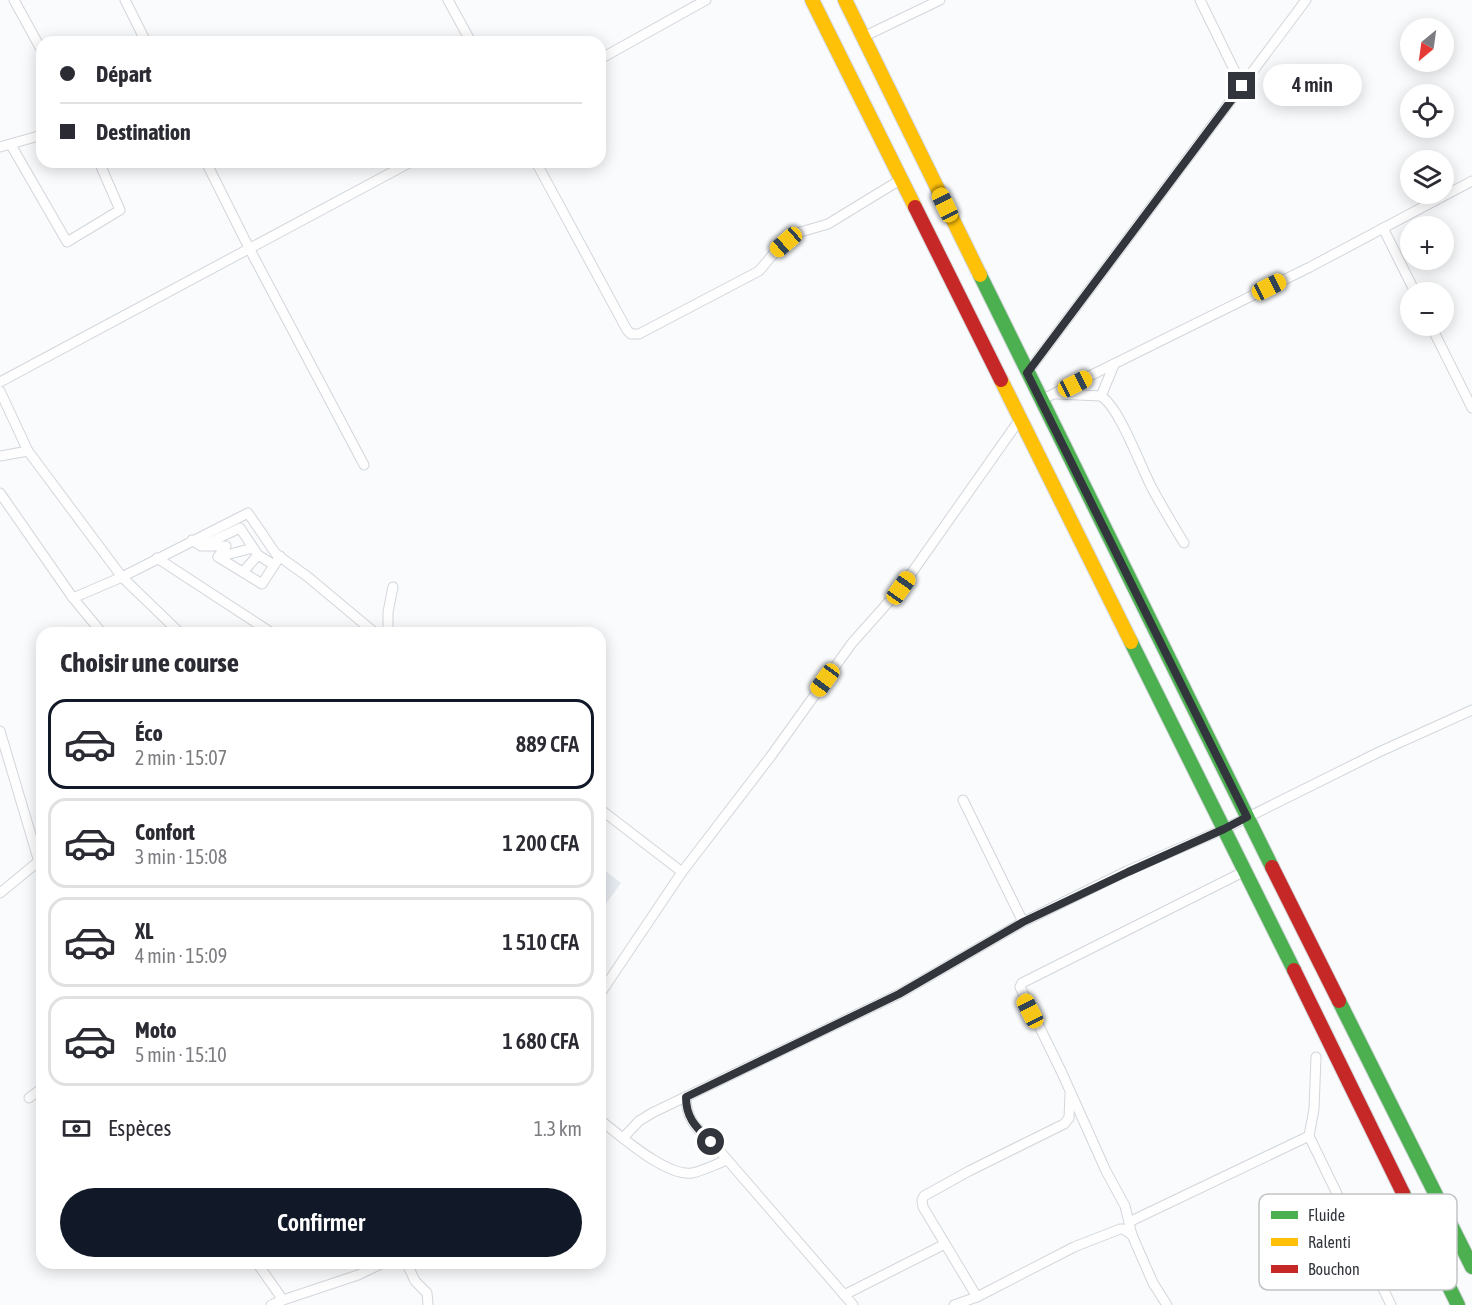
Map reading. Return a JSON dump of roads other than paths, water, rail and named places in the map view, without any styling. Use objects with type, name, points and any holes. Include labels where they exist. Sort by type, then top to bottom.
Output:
[{"type":"highway","points":[[812,0],[1404,1194]]},
{"type":"highway","points":[[845,0],[1027,373],[1436,1194]]},
{"type":"highway","points":[[1457,1237],[1472,1267]]},
{"type":"highway","points":[[1451,1290],[1458,1305]]},
{"type":"street","points":[[14,0],[36,40]]},
{"type":"street","points":[[125,0],[143,36]]},
{"type":"street","points":[[448,0],[468,36]]},
{"type":"street","points":[[606,56],[706,0]]},
{"type":"street","points":[[863,37],[940,0]]},
{"type":"street","points":[[1200,0],[1242,86]]},
{"type":"street","points":[[1027,373],[1306,0]]},
{"type":"street","points":[[0,147],[36,137]]},
{"type":"street","points":[[11,145],[68,242],[120,210],[102,168]]},
{"type":"street","points":[[209,168],[364,465]]},
{"type":"street","points":[[0,382],[400,168]]},
{"type":"street","points":[[539,168],[627,330],[639,334],[759,271],[796,233],[828,224],[900,180]]},
{"type":"street","points":[[1041,400],[1114,365],[1472,181]]},
{"type":"street","points":[[1383,228],[1410,282]]},
{"type":"street","points":[[1436,336],[1472,408]]},
{"type":"street","points":[[1101,396],[1114,365]]},
{"type":"street","points":[[0,391],[28,451],[122,577],[174,627]]},
{"type":"street","points":[[1056,394],[1101,396],[1115,412],[1152,489],[1184,543]]},
{"type":"street","points":[[606,985],[682,872],[771,756],[852,643],[901,588],[1020,419]]},
{"type":"street","points":[[0,456],[28,451]]},
{"type":"street","points":[[0,493],[73,598],[97,627]]},
{"type":"street","points":[[73,598],[122,577],[248,513],[280,556],[368,627]]},
{"type":"street","points":[[201,546],[240,528],[255,551],[274,566]]},
{"type":"street","points":[[192,540],[201,546],[226,546],[218,557]]},
{"type":"street","points":[[218,557],[255,551]]},
{"type":"street","points":[[243,572],[255,551]]},
{"type":"street","points":[[218,557],[262,584],[280,556]]},
{"type":"street","points":[[157,558],[263,627]]},
{"type":"street","points":[[388,627],[388,612],[393,587]]},
{"type":"street","points":[[623,1138],[639,1121],[899,994],[1023,922],[1472,710]]},
{"type":"street","points":[[0,731],[36,851]]},
{"type":"street","points":[[963,800],[1023,922]]},
{"type":"street","points":[[606,814],[682,872]]},
{"type":"street","points":[[0,893],[36,863]]},
{"type":"street","points":[[1167,1305],[1153,1283],[1132,1235],[1125,1206],[1020,990],[1022,983],[1245,871]]},
{"type":"street","points":[[1316,1057],[1314,1109],[1309,1136],[1337,1194]]},
{"type":"street","points":[[977,1297],[921,1204],[924,1196],[1064,1124],[1069,1118],[1070,1091]]},
{"type":"street","points":[[29,1098],[36,1093]]},
{"type":"street","points":[[686,1097],[688,1116],[694,1125],[718,1149],[853,1305]]},
{"type":"street","points":[[606,1125],[642,1153],[666,1167],[685,1173],[692,1173],[727,1160]]},
{"type":"street","points":[[1129,1222],[1309,1136]]},
{"type":"street","points":[[954,1305],[977,1297],[1074,1247],[1114,1231],[1123,1229],[1132,1235]]},
{"type":"street","points":[[844,1295],[945,1244]]},
{"type":"street","points":[[261,1269],[283,1300]]},
{"type":"street","points":[[271,1305],[370,1269]]},
{"type":"street","points":[[409,1269],[415,1281],[427,1293],[428,1305]]},
{"type":"street","points":[[1384,1290],[1391,1305]]}]
